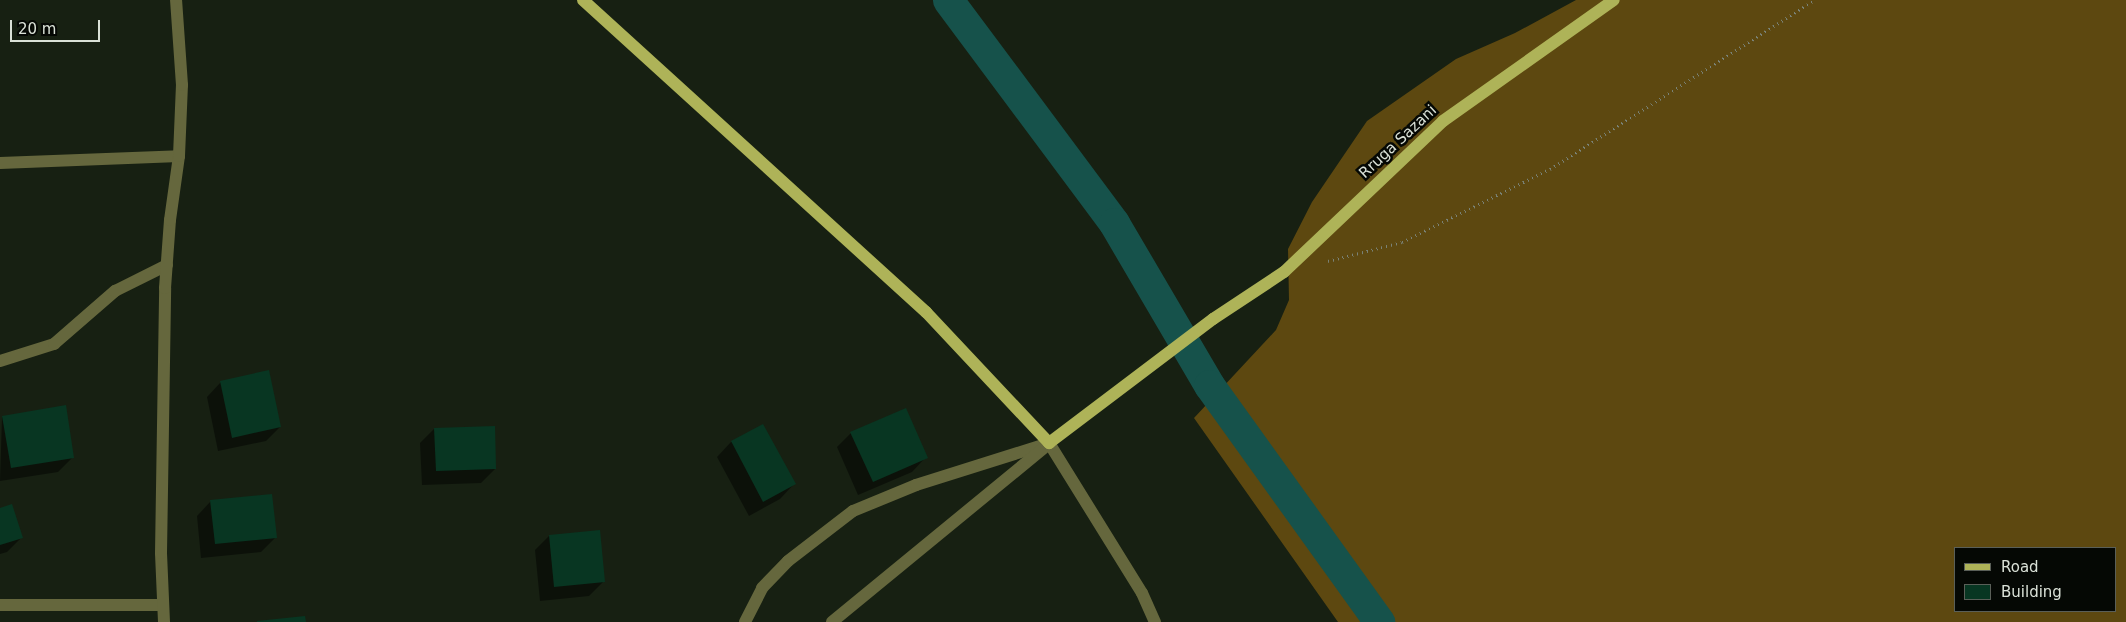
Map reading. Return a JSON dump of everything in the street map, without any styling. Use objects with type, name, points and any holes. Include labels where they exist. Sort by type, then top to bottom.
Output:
[{"type":"main road","points":[[583,0],[926,312],[1049,443]]},
{"type":"main road","name":"Rruga Sazani","points":[[1049,443],[1213,319],[1284,272],[1443,121],[1614,0]]},
{"type":"street","points":[[164,622],[161,605],[167,265],[179,156],[182,85],[176,0]]},
{"type":"street","points":[[0,163],[179,156]]},
{"type":"street","points":[[0,361],[54,344],[115,291],[167,265]]},
{"type":"street","points":[[745,622],[762,588],[788,560],[853,511],[916,485],[1049,443]]},
{"type":"street","points":[[832,622],[1049,443]]},
{"type":"street","points":[[1049,443],[1142,593],[1155,622]]},
{"type":"street","points":[[0,605],[161,605]]},
{"type":"path","points":[[1320,263],[1402,242],[1550,169],[1814,0]]},
{"type":"shaded area","points":[[1576,0],[2126,0],[2126,622],[1338,622],[1194,418],[1276,330],[1289,300],[1288,249],[1312,202],[1367,121],[1456,59],[1515,33]]},
{"type":"building","points":[[269,370],[281,427],[232,438],[220,381]]},
{"type":"building","points":[[66,405],[74,458],[11,468],[2,416]]},
{"type":"building","points":[[906,408],[928,458],[873,482],[850,432]]},
{"type":"building","points":[[763,424],[796,484],[763,502],[731,441]]},
{"type":"building","points":[[495,426],[496,469],[436,471],[434,428]]},
{"type":"building","points":[[272,494],[277,538],[215,544],[210,500]]},
{"type":"building","points":[[12,504],[23,538],[0,545],[0,508]]},
{"type":"building","points":[[600,530],[605,582],[554,587],[549,535]]},
{"type":"building","points":[[305,616],[306,622],[257,622],[257,621]]},
{"type":"waterway","points":[[948,0],[1114,223],[1209,385],[1379,622]]}]
